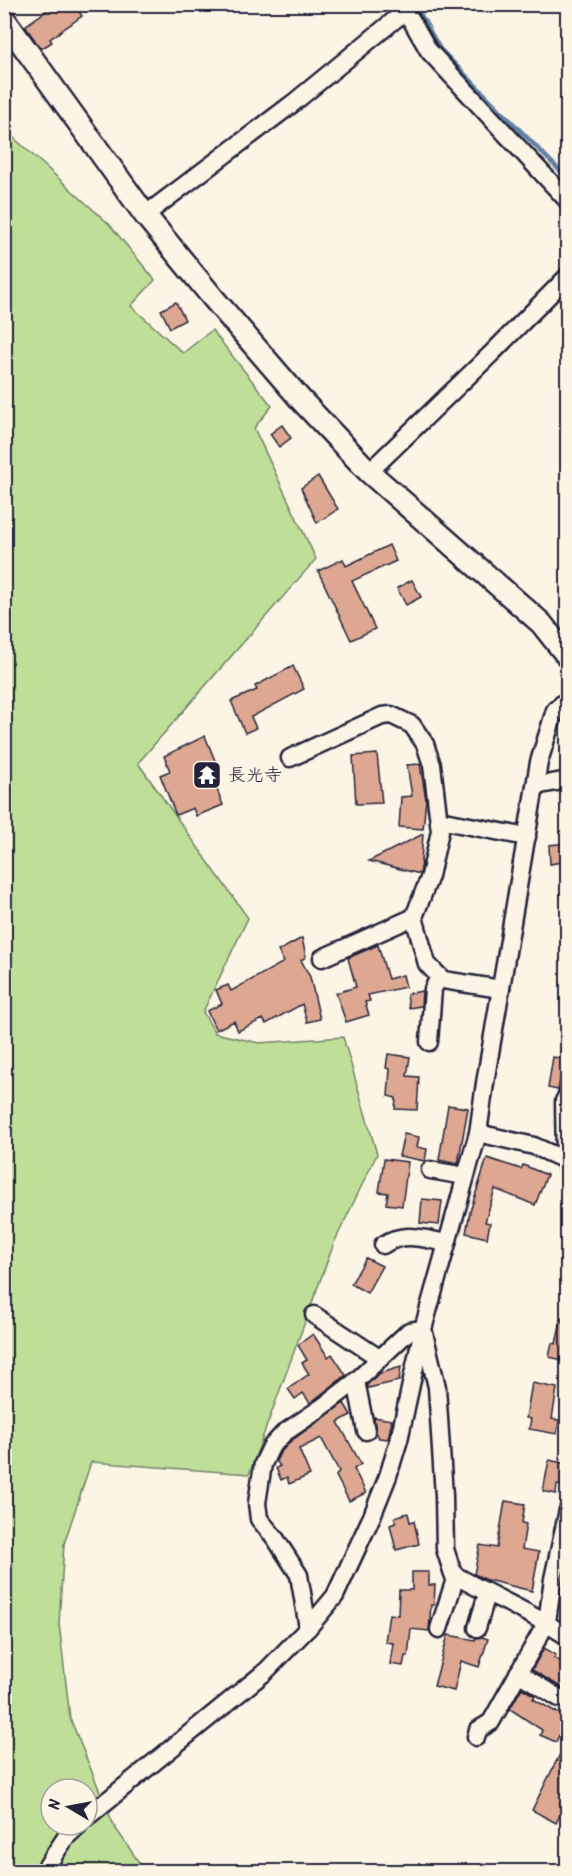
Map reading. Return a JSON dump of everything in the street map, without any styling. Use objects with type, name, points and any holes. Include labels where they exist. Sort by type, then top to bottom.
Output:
[{"type":"street","points":[[145,215],[292,104],[408,7],[429,51],[567,201]]},
{"type":"street","points":[[4,19],[145,215],[291,388],[369,472],[541,623],[567,657]]},
{"type":"street","points":[[369,472],[493,352],[567,276]]},
{"type":"street","points":[[99,1807],[264,1672],[308,1628],[335,1596],[388,1476],[399,1440],[423,1329],[478,1133],[539,762],[555,710],[567,699]]},
{"type":"street","points":[[290,758],[382,716],[391,715],[412,725],[425,744],[432,765],[440,831],[430,876],[414,917],[428,964],[442,980],[501,989]]},
{"type":"street","points":[[535,786],[567,780]]},
{"type":"street","points":[[439,820],[527,837]]},
{"type":"street","points":[[322,958],[414,917]]},
{"type":"street","points":[[429,1042],[434,989],[439,977]]},
{"type":"street","points":[[566,1166],[564,1101],[567,1094]]},
{"type":"street","points":[[478,1133],[534,1146],[566,1166]]},
{"type":"street","points":[[430,1170],[465,1176]]},
{"type":"street","points":[[383,1245],[395,1237],[408,1236],[447,1243]]},
{"type":"street","points":[[314,1315],[379,1358]]},
{"type":"street","points":[[308,1628],[299,1575],[275,1538],[259,1520],[257,1503],[260,1475],[271,1447],[284,1433],[356,1381],[409,1331],[423,1329]]},
{"type":"street","points":[[423,1329],[436,1387],[444,1496],[445,1549],[453,1574],[487,1594],[547,1622],[567,1637]]},
{"type":"street","points":[[356,1381],[366,1431]]},
{"type":"street","points":[[476,1737],[478,1730],[491,1722],[547,1622],[567,1510]]},
{"type":"street","points":[[439,1629],[456,1576]]},
{"type":"street","points":[[477,1628],[487,1594]]},
{"type":"street","points":[[518,1673],[559,1698]]},
{"type":"street","points":[[43,1872],[66,1837]]},
{"type":"green space","points":[[4,129],[109,224],[155,280],[131,306],[183,353],[212,330],[272,406],[254,428],[316,559],[138,763],[248,918],[203,1012],[215,1033],[259,1043],[343,1037],[377,1154],[334,1243],[249,1474],[91,1462],[64,1544],[59,1623],[70,1718],[94,1777],[39,1777],[39,1837],[99,1837],[99,1789],[114,1826],[145,1871],[5,1871]]},
{"type":"building","points":[[56,4],[74,4],[82,16],[50,39],[52,42],[41,49],[25,26]]},
{"type":"building","points":[[176,302],[185,320],[170,328],[161,310]]},
{"type":"building","points":[[282,425],[291,438],[279,447],[270,434]]},
{"type":"building","points":[[318,476],[338,509],[317,523],[301,488]]},
{"type":"building","points":[[389,545],[396,561],[352,581],[375,629],[351,640],[318,571],[343,559],[346,566]]},
{"type":"building","points":[[412,580],[421,597],[406,605],[397,588]]},
{"type":"building","points":[[293,666],[304,689],[251,717],[256,728],[245,733],[231,701],[257,690],[255,686]]},
{"type":"building","name":"長光寺","points":[[205,736],[216,763],[213,765],[216,772],[211,774],[223,805],[196,816],[193,808],[176,815],[160,775],[170,771],[164,756]]},
{"type":"building","points":[[377,754],[382,803],[356,804],[353,756]]},
{"type":"building","points":[[420,764],[426,800],[423,829],[399,827],[401,797],[412,796],[407,765]]},
{"type":"building","points":[[423,834],[420,874],[369,861]]},
{"type":"building","points":[[567,843],[567,861],[550,864],[549,845]]},
{"type":"building","points":[[302,938],[306,957],[301,960],[310,977],[320,1019],[307,1022],[302,1004],[266,1024],[263,1019],[238,1031],[234,1021],[216,1030],[207,1011],[222,1004],[216,990],[228,985],[231,991],[284,962],[278,951]]},
{"type":"building","points":[[378,945],[388,979],[403,975],[406,987],[368,995],[370,1001],[365,1002],[369,1015],[346,1022],[336,993],[356,987],[348,958]]},
{"type":"building","points":[[422,991],[421,1006],[409,1008],[407,994]]},
{"type":"building","points":[[388,1054],[410,1057],[407,1076],[419,1077],[417,1110],[395,1109],[396,1098],[388,1096],[390,1069],[386,1068]]},
{"type":"building","points":[[553,1057],[564,1059],[558,1090],[548,1088]]},
{"type":"building","points":[[448,1105],[468,1108],[458,1164],[439,1160]]},
{"type":"building","points":[[404,1134],[419,1137],[417,1147],[427,1149],[425,1161],[399,1156]]},
{"type":"building","points":[[487,1158],[521,1169],[523,1165],[547,1175],[535,1205],[495,1189],[485,1222],[490,1223],[487,1238],[466,1233],[470,1212]]},
{"type":"building","points":[[384,1159],[408,1162],[402,1206],[386,1204],[388,1193],[379,1192]]},
{"type":"building","points":[[422,1199],[442,1201],[439,1225],[420,1223]]},
{"type":"building","points":[[366,1258],[382,1266],[367,1293],[351,1284]]},
{"type":"building","points":[[562,1317],[567,1318],[567,1361],[549,1357],[552,1343],[556,1344]]},
{"type":"building","points":[[313,1334],[328,1357],[332,1354],[346,1375],[310,1403],[303,1393],[295,1399],[288,1389],[309,1374],[302,1363],[307,1360],[298,1345]]},
{"type":"building","points":[[401,1367],[399,1381],[368,1388],[367,1385],[378,1374]]},
{"type":"building","points":[[532,1383],[557,1388],[552,1419],[559,1420],[557,1434],[529,1429],[531,1419],[526,1418]]},
{"type":"building","points":[[344,1403],[351,1415],[338,1422],[361,1464],[354,1469],[366,1493],[349,1501],[336,1476],[339,1471],[321,1438],[299,1449],[310,1475],[289,1484],[287,1477],[281,1480],[276,1468],[280,1466],[276,1461],[280,1453],[291,1441]]},
{"type":"building","points":[[374,1417],[392,1420],[388,1439],[379,1438]]},
{"type":"building","points":[[549,1460],[567,1464],[563,1486],[557,1485],[556,1494],[543,1491]]},
{"type":"building","points":[[505,1501],[525,1504],[522,1523],[526,1524],[522,1549],[539,1552],[532,1591],[487,1580],[474,1574],[480,1545],[497,1548]]},
{"type":"building","points":[[408,1513],[410,1522],[414,1521],[419,1544],[396,1550],[390,1525],[396,1523],[395,1517]]},
{"type":"building","points":[[412,1572],[429,1572],[429,1585],[435,1585],[429,1631],[411,1629],[408,1656],[405,1656],[403,1666],[390,1664],[393,1643],[385,1642],[389,1614],[398,1615],[399,1590],[412,1590]]},
{"type":"building","points":[[448,1635],[475,1640],[482,1637],[488,1639],[479,1667],[461,1661],[454,1691],[434,1686]]},
{"type":"building","points":[[544,1648],[556,1655],[554,1658],[567,1665],[567,1683],[564,1689],[532,1670]]},
{"type":"building","points":[[522,1688],[535,1696],[533,1699],[567,1718],[556,1742],[540,1735],[542,1730],[510,1709]]},
{"type":"building","points":[[567,1740],[567,1789],[560,1804],[564,1807],[556,1823],[532,1810]]},
{"type":"waterway","points":[[421,15],[440,49],[568,179]]},
{"type":"place","name":"長光寺","points":[[207,775]]}]
